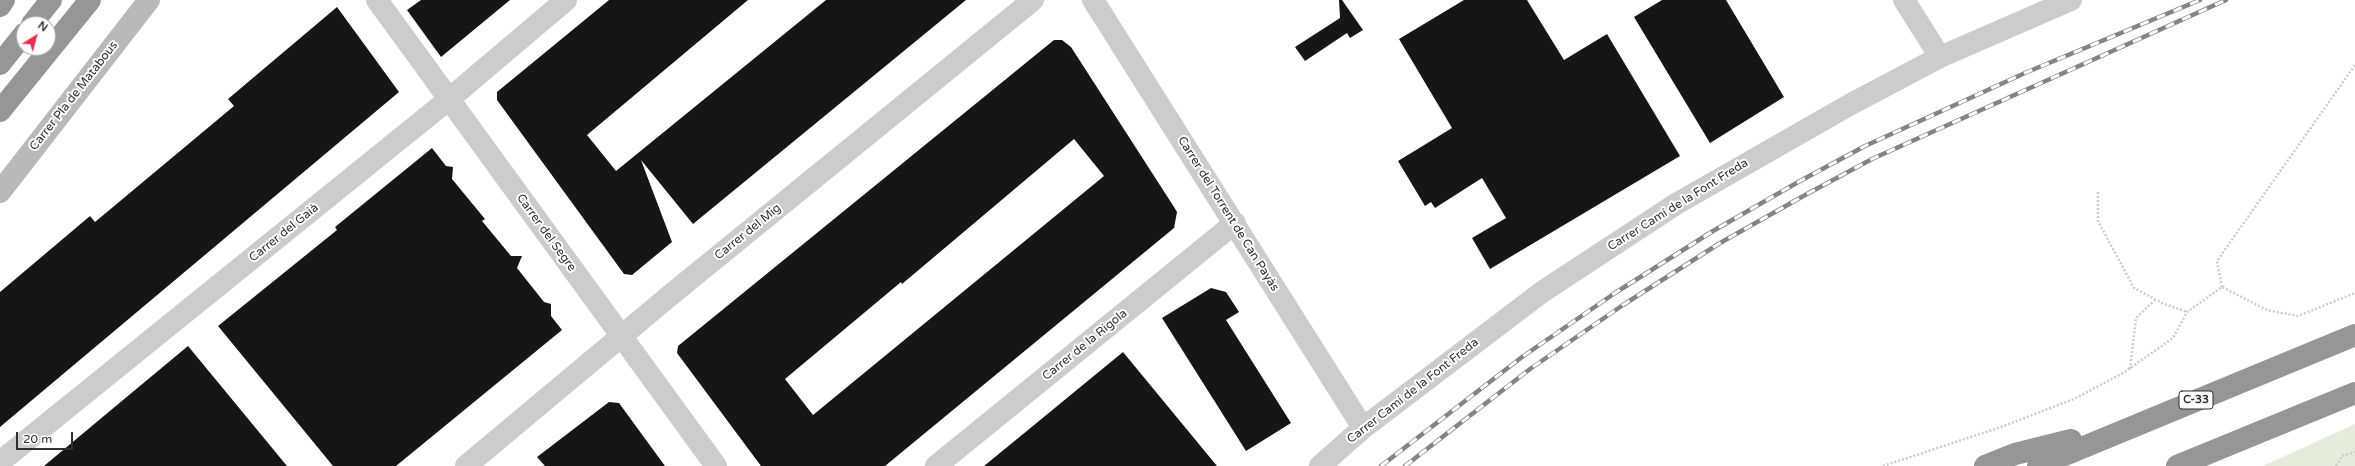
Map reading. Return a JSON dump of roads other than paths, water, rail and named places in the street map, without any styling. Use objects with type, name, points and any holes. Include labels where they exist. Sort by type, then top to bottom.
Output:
[{"type":"highway","points":[[0,6],[4,0]]},
{"type":"highway","points":[[38,16],[51,0]]},
{"type":"highway","points":[[0,111],[84,8],[96,0]]},
{"type":"highway","points":[[0,64],[16,44]]},
{"type":"highway","name":"C-33","points":[[2038,466],[2355,335]]},
{"type":"highway","points":[[2177,466],[2355,393]]},
{"type":"highway","points":[[1985,466],[2015,454],[2142,422]]},
{"type":"main road","name":"Carrer Pla de Matabous","points":[[0,192],[149,0]]},
{"type":"street","name":"Carrer del Segre","points":[[377,0],[448,100],[716,466]]},
{"type":"street","name":"Carrer del Gaià","points":[[0,462],[448,100],[566,0]]},
{"type":"street","name":"Carrer del Mig","points":[[466,466],[673,293],[1033,0]]},
{"type":"street","name":"Carrer del Torrent de Can Payàs","points":[[1093,0],[1363,428]]},
{"type":"street","points":[[1904,0],[1940,57]]},
{"type":"street","name":"Carrer Camí de la Font Freda","points":[[1320,466],[1363,428],[1542,292],[1676,204],[1757,156],[1940,57],[2072,0]]},
{"type":"street","name":"Carrer de la Rigola","points":[[936,466],[1235,223]]},
{"type":"railway","points":[[1381,466],[1522,357],[1615,293],[1713,231],[1800,181],[1865,146],[2025,73],[2200,0]]},
{"type":"railway","points":[[1405,466],[1530,369],[1623,305],[1720,243],[1872,159],[2226,0]]}]
